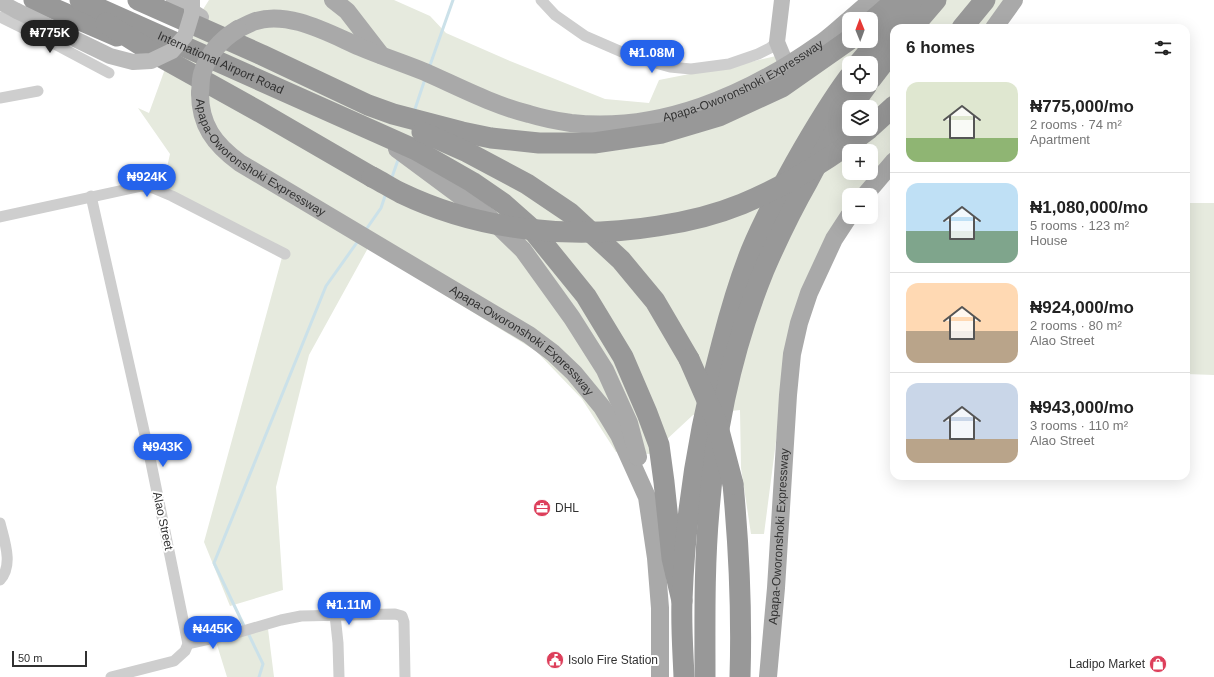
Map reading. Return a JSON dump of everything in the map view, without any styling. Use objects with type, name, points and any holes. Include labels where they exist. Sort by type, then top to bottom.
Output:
[{"type":"highway","points":[[68,0],[152,52],[401,193],[429,205],[458,214],[528,230],[569,233],[606,232],[674,224],[708,216],[741,205],[778,188],[813,169],[860,136]]},
{"type":"highway","name":"International Airport Road","points":[[80,0],[362,125],[387,126]]},
{"type":"highway","name":"International Airport Road","points":[[138,0],[262,55],[368,105],[387,126]]},
{"type":"highway","points":[[878,16],[896,0]]},
{"type":"highway","points":[[892,24],[912,0]]},
{"type":"highway","points":[[915,24],[936,0]]},
{"type":"highway","points":[[965,24],[985,0]]},
{"type":"highway","points":[[25,6],[152,52]]},
{"type":"highway","points":[[865,56],[890,26]]},
{"type":"highway","points":[[419,141],[491,138],[539,142],[594,143],[662,133],[719,116],[782,87],[842,45]]},
{"type":"highway","points":[[878,70],[890,54]]},
{"type":"highway","points":[[684,677],[682,601],[692,482],[698,442],[730,311],[751,252],[771,206],[816,126],[842,85]]},
{"type":"highway","points":[[878,121],[890,110]]},
{"type":"highway","points":[[706,677],[705,594],[707,530],[713,473],[726,396],[744,328],[764,270],[797,201],[842,122]]},
{"type":"highway","points":[[387,126],[419,141],[467,152],[527,184],[570,213],[621,260],[655,301],[689,359],[717,423],[733,484],[737,524],[741,637],[740,677]]},
{"type":"highway","points":[[419,141],[472,182],[504,204],[530,227],[586,296],[623,357],[647,413],[658,445],[664,482],[672,558],[682,601]]},
{"type":"main road","name":"International Airport Road","points":[[174,0],[262,55]]},
{"type":"main road","points":[[0,2],[25,6],[110,56],[133,62],[151,61],[172,51],[185,36],[192,13],[192,0]]},
{"type":"main road","points":[[333,0],[347,10],[381,56]]},
{"type":"main road","points":[[782,0],[777,42],[787,66]]},
{"type":"main road","name":"Apapa-Oworonshoki Expressway","points":[[859,12],[872,0]]},
{"type":"main road","points":[[997,24],[1014,0]]},
{"type":"main road","name":"Apapa-Oworonshoki Expressway","points":[[660,677],[660,608],[656,558],[647,497],[619,435],[602,407],[574,373],[553,353],[529,335],[502,317],[227,154],[217,143],[203,119],[200,106],[202,72],[212,52],[224,38],[238,29],[254,21],[273,19],[291,20],[310,25],[487,100],[528,114],[571,123],[618,124],[661,118],[701,107],[743,89],[787,66],[820,44],[842,26]]},
{"type":"main road","points":[[387,126],[419,141],[490,218],[523,250],[572,318],[605,370],[630,423],[647,497]]},
{"type":"main road","points":[[871,188],[890,166]]},
{"type":"main road","name":"Apapa-Oworonshoki Expressway","points":[[768,677],[776,588],[792,354],[799,323],[809,293],[834,239],[844,224]]},
{"type":"street","points":[[542,0],[555,15],[585,36],[631,56],[670,67],[691,69],[729,64],[758,54],[770,48],[777,42]]},
{"type":"street","points":[[0,17],[109,73]]},
{"type":"street","points":[[0,98],[38,91]]},
{"type":"street","points":[[0,217],[131,187],[142,186],[153,188],[172,196],[285,254]]},
{"type":"street","name":"Alao Street","points":[[91,196],[149,453],[188,644]]},
{"type":"street","points":[[0,523],[7,560],[6,570],[0,580]]},
{"type":"street","points":[[111,677],[174,661],[185,651],[188,644],[233,634],[281,620],[301,616],[395,614],[402,616],[404,622],[405,677]]},
{"type":"street","points":[[335,615],[339,677]]},
{"type":"shaded area","points":[[209,0],[394,0],[430,16],[446,33],[510,61],[605,99],[649,103],[659,80],[750,62],[842,41],[842,48],[878,48],[878,36],[890,27],[890,158],[878,175],[878,144],[842,144],[842,180],[874,180],[868,188],[842,188],[842,224],[845,224],[789,341],[764,534],[751,534],[741,468],[740,410],[693,415],[651,454],[616,452],[582,399],[536,351],[368,248],[309,355],[276,487],[283,590],[230,606],[204,542],[284,250],[162,189],[170,154],[138,108],[149,113],[165,69]]},
{"type":"shaded area","points":[[927,0],[1015,0],[994,24],[894,24]]},
{"type":"shaded area","points":[[1190,203],[1214,203],[1214,375],[1190,374]]},
{"type":"shaded area","points":[[232,628],[243,634],[268,629],[274,677],[227,677],[213,632]]},
{"type":"waterway","points":[[429,68],[453,0]]},
{"type":"waterway","points":[[414,112],[425,79]]},
{"type":"waterway","points":[[391,180],[399,157]]},
{"type":"waterway","points":[[365,231],[381,208],[386,193]]},
{"type":"waterway","points":[[245,628],[214,563],[326,286],[358,241]]},
{"type":"waterway","points":[[248,633],[263,664],[259,677]]},
{"type":"place","name":"DHL","points":[[542,508]]},
{"type":"place","name":"Isolo Fire Station","points":[[555,660]]},
{"type":"place","name":"Ladipo Market","points":[[1158,664]]}]
